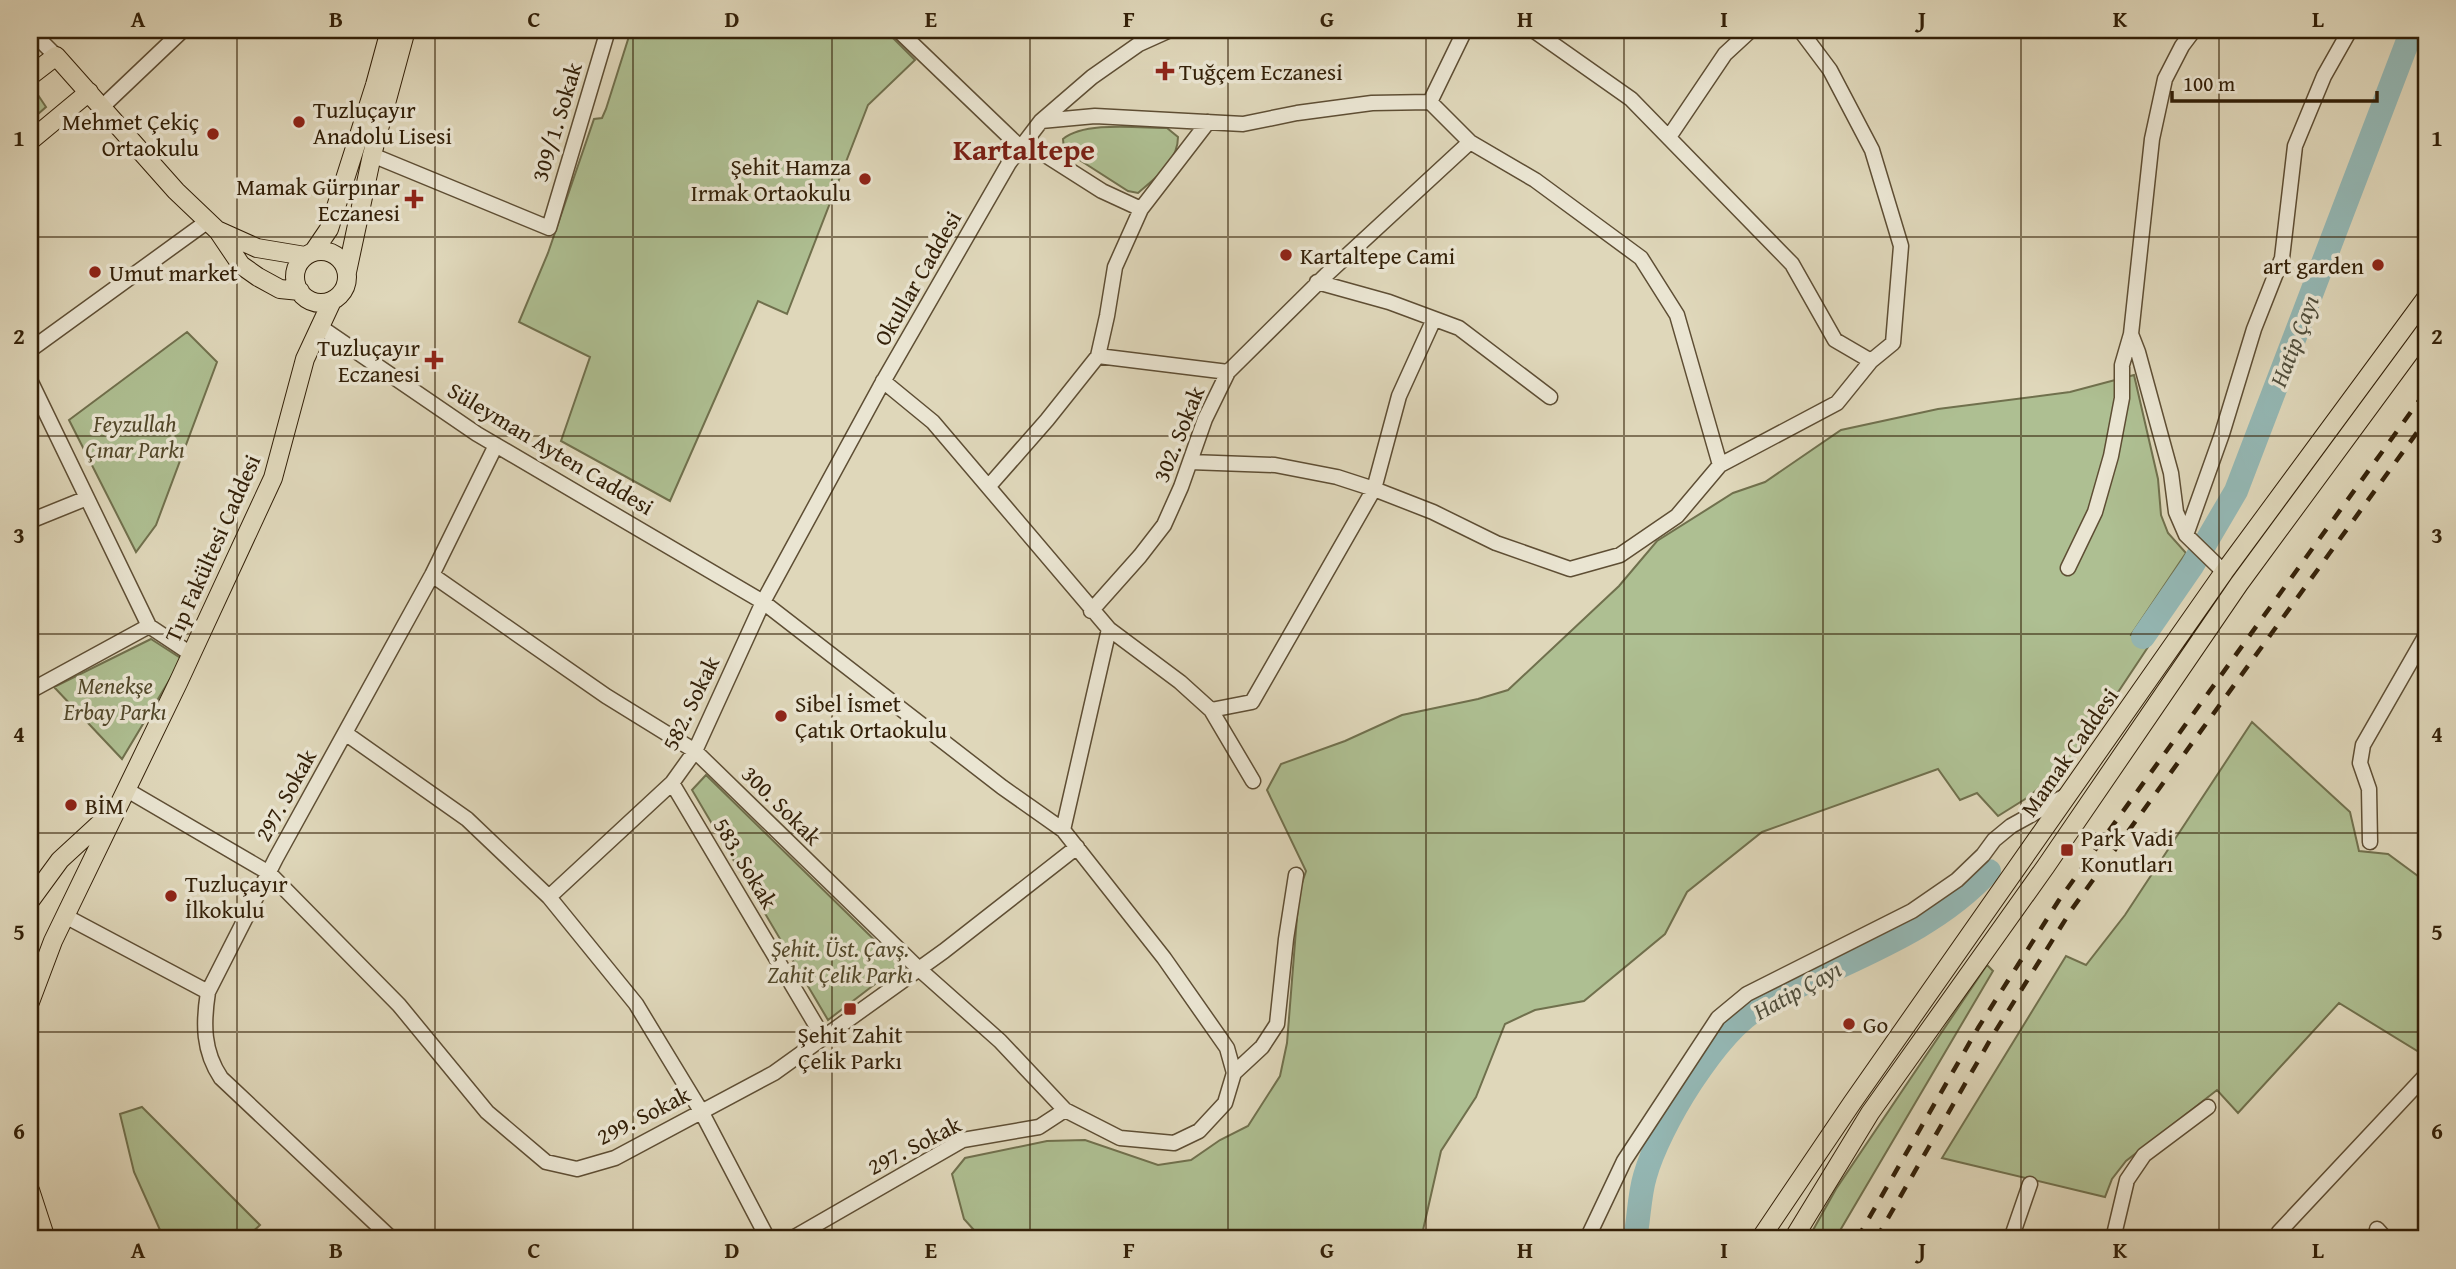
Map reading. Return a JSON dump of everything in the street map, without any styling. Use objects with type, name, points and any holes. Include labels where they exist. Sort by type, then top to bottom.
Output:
[{"type":"main road","points":[[390,30],[329,229],[296,271],[296,284],[300,291],[314,301],[331,301],[342,292],[347,279],[372,155],[406,30]]},
{"type":"main road","points":[[30,76],[56,56],[176,191],[213,226],[241,265],[280,289],[300,291]]},
{"type":"main road","points":[[30,141],[89,92]]},
{"type":"main road","points":[[213,226],[257,248],[310,253],[324,250],[337,255],[347,272]]},
{"type":"main road","name":"Mamak Caddesi","points":[[1759,1239],[2224,572],[2426,298]]},
{"type":"main road","name":"Tıp Fakültesi Caddesi","points":[[117,807],[273,478],[305,359],[331,301]]},
{"type":"main road","name":"Mamak Caddesi","points":[[1793,1239],[1870,1113],[2046,866],[2239,584],[2426,330]]},
{"type":"main road","points":[[30,901],[60,860],[117,807]]},
{"type":"main road","points":[[30,1002],[37,963],[65,916],[117,807]]},
{"type":"main road","points":[[30,1191],[46,1239]]},
{"type":"street","points":[[30,30],[56,56]]},
{"type":"street","points":[[102,107],[183,30]]},
{"type":"street","name":"309/1. Sokak","points":[[372,155],[549,228],[608,30]]},
{"type":"street","points":[[898,30],[1023,145],[1102,191],[1141,209]]},
{"type":"street","name":"Okullar Caddesi","points":[[763,602],[883,381],[1009,163],[1041,121],[1092,77],[1139,44],[1170,30]]},
{"type":"street","points":[[1430,102],[1465,30]]},
{"type":"street","points":[[1533,30],[1631,99],[1792,264],[1836,341],[1871,361]]},
{"type":"street","points":[[1669,137],[1725,54],[1751,30]]},
{"type":"street","points":[[1190,462],[1275,465],[1337,477],[1433,512],[1496,543],[1570,569],[1620,555],[1677,516],[1720,465],[1836,403],[1871,361],[1893,343],[1901,246],[1872,150],[1830,70],[1800,30]]},
{"type":"street","points":[[2068,568],[2095,512],[2122,398],[2122,365],[2131,334],[2152,139],[2165,79],[2182,46],[2194,30]]},
{"type":"street","points":[[2190,539],[2254,329],[2282,258],[2295,146],[2324,76],[2350,30]]},
{"type":"street","points":[[1041,121],[1095,116],[1243,124],[1297,113],[1372,103],[1430,102],[1471,142],[1535,180],[1641,258],[1677,315],[1720,465]]},
{"type":"street","points":[[989,486],[1098,356],[1115,267],[1141,209],[1208,122]]},
{"type":"street","name":"302. Sokak","points":[[1091,611],[1140,556],[1164,524],[1205,419],[1228,372],[1317,282],[1471,142]]},
{"type":"street","points":[[30,350],[213,226]]},
{"type":"street","points":[[1317,282],[1389,302],[1459,328],[1550,397]]},
{"type":"street","points":[[1211,710],[1252,702],[1374,489],[1399,396],[1434,319]]},
{"type":"street","name":"Süleyman Ayten Caddesi","points":[[319,326],[496,445],[763,602],[1002,787],[1063,830],[1164,958],[1227,1048],[1234,1073]]},
{"type":"street","points":[[2131,334],[2171,472],[2176,512],[2190,539],[2224,572]]},
{"type":"street","points":[[1098,356],[1228,372]]},
{"type":"street","points":[[30,380],[149,626],[191,654]]},
{"type":"street","points":[[883,381],[933,422],[1091,611],[1109,629],[1180,682],[1211,710],[1253,782]]},
{"type":"street","name":"297. Sokak","points":[[393,1239],[221,1078],[206,1045],[204,1023],[208,992],[432,575],[496,445]]},
{"type":"street","points":[[30,521],[87,499]]},
{"type":"street","name":"300. Sokak","points":[[432,575],[606,696],[695,751],[919,969],[1000,1041],[1065,1110],[1120,1138],[1174,1143],[1199,1131],[1225,1103],[1234,1073]]},
{"type":"street","name":"582. Sokak","points":[[549,897],[672,783],[695,751],[763,602]]},
{"type":"street","points":[[30,691],[149,626]]},
{"type":"street","points":[[1063,830],[1109,629]]},
{"type":"street","points":[[2370,842],[2369,789],[2360,763],[2363,745],[2426,635]]},
{"type":"street","points":[[345,733],[467,819],[549,897],[636,1004],[701,1111],[768,1239]]},
{"type":"street","name":"583. Sokak","points":[[672,783],[823,1037]]},
{"type":"street","name":"299. Sokak","points":[[127,790],[270,873],[400,1005],[486,1112],[546,1162],[577,1169],[615,1158],[774,1073],[919,969],[1077,847]]},
{"type":"street","points":[[1587,1239],[1624,1161],[1717,1018],[1747,994],[1912,911],[1957,880],[1983,855],[1994,840],[2011,826],[2070,793]]},
{"type":"street","points":[[1234,1073],[1262,1047],[1277,1024],[1296,875]]},
{"type":"street","points":[[65,916],[208,992]]},
{"type":"street","points":[[2277,1239],[2279,1232],[2426,1075]]},
{"type":"street","points":[[2113,1239],[2127,1180],[2144,1155],[2208,1107]]},
{"type":"street","name":"297. Sokak","points":[[791,1239],[963,1140],[1039,1128],[1065,1110]]},
{"type":"street","points":[[2011,1239],[2030,1184]]},
{"type":"green space","points":[[631,30],[885,30],[915,60],[868,105],[787,314],[758,301],[670,501],[561,441],[590,357],[519,322],[548,253],[594,119],[602,118],[606,109]]},
{"type":"green space","points":[[38,95],[46,107],[30,121],[30,101]]},
{"type":"green space","points":[[1113,127],[1167,128],[1178,137],[1174,154],[1164,169],[1138,193],[1128,191],[1064,150],[1063,139],[1085,130]]},
{"type":"green space","name":"Feyzullah Çınar Parkı","points":[[187,332],[217,362],[156,525],[136,552],[69,420]]},
{"type":"green space","points":[[2134,375],[2158,479],[2161,515],[2168,533],[2186,553],[2131,635],[2148,647],[2077,754],[2030,796],[1998,816],[1977,793],[1960,800],[1938,769],[1762,832],[1687,892],[1665,934],[1584,1001],[1535,1010],[1505,1024],[1476,1097],[1441,1151],[1421,1239],[982,1239],[964,1219],[952,1174],[965,1158],[1047,1141],[1085,1140],[1158,1165],[1191,1160],[1220,1140],[1248,1126],[1280,1076],[1287,1043],[1299,892],[1306,871],[1267,790],[1281,764],[1345,741],[1402,715],[1508,690],[1619,586],[1657,541],[1733,493],[1765,482],[1841,430],[1938,409],[2070,392]]},
{"type":"green space","name":"Menekşe Erbay Parkı","points":[[151,639],[182,659],[122,759],[54,687]]},
{"type":"green space","points":[[2252,722],[2350,812],[2359,851],[2388,854],[2426,882],[2426,1034],[2419,1052],[2339,1003],[2238,1113],[2217,1090],[2126,1161],[2112,1179],[2105,1197],[1942,1158],[2066,956],[2086,965],[2125,915]]},
{"type":"green space","name":"Şehit. Üst. Çavş. Zahit Çelik Parkı","points":[[706,775],[900,965],[828,1020],[692,790]]},
{"type":"green space","points":[[1987,965],[1993,971],[1835,1239],[1808,1239],[1836,1189]]},
{"type":"green space","points":[[142,1107],[260,1225],[245,1239],[164,1239],[134,1172],[120,1114]]},
{"type":"waterway","name":"Hatip Çayı","points":[[2143,637],[2192,566],[2236,491],[2412,30]]},
{"type":"waterway","name":"Hatip Çayı","points":[[1635,1239],[1643,1184],[1652,1155],[1691,1082],[1726,1036],[1761,1006],[1910,932],[1965,894],[1989,871]]},
{"type":"railway","points":[[1857,1239],[1978,1028],[2059,900],[2426,391]]},
{"type":"railway","points":[[1876,1239],[1993,1035],[2072,909],[2426,420]]},
{"type":"place","name":"Tuğçem Eczanesi","points":[[1165,71]]},
{"type":"place","name":"Tuzluçayır Anadolu Lisesi","points":[[299,122]]},
{"type":"place","name":"Mehmet Çekiç Ortaokulu","points":[[213,134]]},
{"type":"place","name":"Şehit Hamza Irmak Ortaokulu","points":[[865,179]]},
{"type":"place","name":"Mamak Gürpınar Eczanesi","points":[[414,199]]},
{"type":"place","name":"Kartaltepe Cami","points":[[1286,255]]},
{"type":"place","name":"art garden","points":[[2378,265]]},
{"type":"place","name":"Umut market","points":[[95,272]]},
{"type":"place","name":"Tuzluçayır Eczanesi","points":[[434,360]]},
{"type":"place","name":"Sibel İsmet Çatık Ortaokulu","points":[[781,716]]},
{"type":"place","name":"BİM","points":[[71,805]]},
{"type":"place","name":"Park Vadi Konutları","points":[[2067,850]]},
{"type":"place","name":"Tuzluçayır İlkokulu","points":[[171,896]]},
{"type":"place","name":"Şehit Zahit Çelik Parkı","points":[[850,1009]]},
{"type":"place","name":"Go","points":[[1849,1024]]},
{"type":"district","name":"Kartaltepe","points":[[1024,149]]}]
